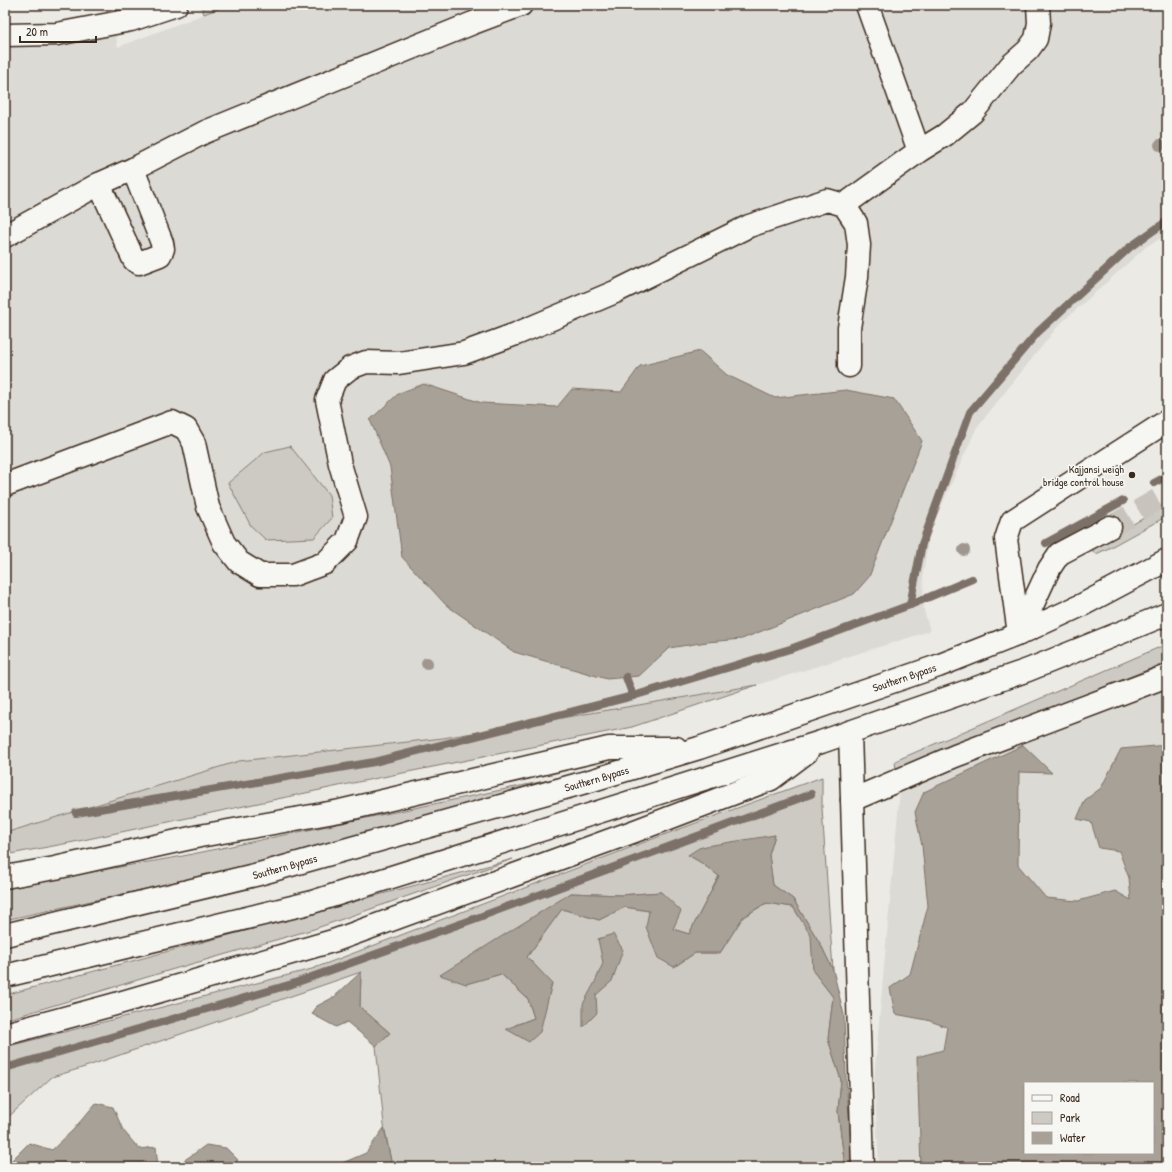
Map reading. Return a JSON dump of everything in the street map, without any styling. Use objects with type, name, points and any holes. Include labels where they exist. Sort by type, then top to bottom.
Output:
[{"type":"main road","points":[[5,34],[57,34],[131,20],[176,5]]},
{"type":"main road","points":[[5,236],[98,184],[133,169],[205,132],[473,23],[522,5]]},
{"type":"main road","points":[[867,5],[919,151]]},
{"type":"main road","points":[[844,205],[919,151],[945,135],[973,112],[1011,65],[1028,50],[1036,40],[1038,5]]},
{"type":"main road","points":[[98,184],[134,260],[139,263],[160,255],[163,249],[162,243],[133,169]]},
{"type":"main road","points":[[5,485],[172,422],[186,429],[194,443],[208,507],[224,544],[239,562],[260,574],[293,575],[325,563],[347,540],[356,517],[340,464],[327,400],[335,380],[350,368],[366,362],[399,363],[464,353],[516,334],[615,292],[749,226],[827,200],[844,205],[856,222],[860,245],[850,328],[849,366]]},
{"type":"main road","points":[[1019,634],[1006,539],[1012,521],[1167,421]]},
{"type":"main road","points":[[1019,634],[1049,569],[1059,554],[1110,527]]},
{"type":"main road","name":"Southern Bypass","points":[[5,935],[259,874],[585,782],[699,748],[938,666],[1019,634],[1082,605],[1167,560]]},
{"type":"main road","points":[[5,976],[309,903],[821,742],[1028,670],[1167,614]]},
{"type":"main road","points":[[852,800],[955,756],[1167,676]]},
{"type":"main road","points":[[850,732],[863,1167]]},
{"type":"main road","points":[[5,1034],[112,1005],[344,937],[635,831],[771,779],[821,742]]},
{"type":"main road","points":[[5,877],[55,868],[200,836],[340,811],[609,748],[699,748]]},
{"type":"shaded area","points":[[228,5],[1167,5],[1167,235],[1147,246],[1059,325],[977,427],[930,531],[923,572],[924,611],[930,631],[757,685],[443,738],[239,761],[5,853],[5,44],[115,31],[118,47]]},
{"type":"shaded area","points":[[1167,688],[1167,1167],[879,1167],[874,1078],[901,779],[955,756],[1090,717]]},
{"type":"green space","points":[[120,5],[151,5],[121,15]]},
{"type":"green space","points":[[201,5],[228,5],[204,14]]},
{"type":"green space","points":[[290,446],[329,495],[332,518],[314,538],[266,540],[251,526],[228,483],[265,452]]},
{"type":"green space","points":[[1167,505],[1167,516],[1107,549],[1096,554],[1093,552],[1096,545]]},
{"type":"green space","points":[[1167,644],[1167,662],[896,770],[895,761]]},
{"type":"green space","points":[[757,685],[632,727],[5,855],[5,833],[239,761],[443,738]]},
{"type":"green space","points":[[822,777],[822,808],[833,970],[821,945],[793,899],[773,885],[769,855],[775,835],[688,855],[719,876],[689,934],[672,929],[661,892],[620,895],[571,893],[466,984],[501,974],[528,999],[534,1018],[515,1025],[529,1042],[547,1000],[552,984],[527,957],[562,909],[599,920],[625,907],[649,911],[674,967],[695,953],[720,953],[743,917],[767,903],[793,907],[812,936],[813,971],[833,997],[828,1039],[841,1080],[838,1112],[845,1167],[386,1167],[391,1161],[384,1125],[376,1046],[390,1033],[360,1007],[361,972],[52,1077],[5,1120],[5,1047],[312,969],[666,834]]},
{"type":"green space","points":[[554,779],[245,867],[5,920],[5,887],[183,856]]},
{"type":"green space","points":[[513,859],[314,929],[5,1020],[5,995]]},
{"type":"water","points":[[700,351],[727,375],[775,398],[846,390],[894,399],[922,441],[869,577],[854,594],[742,639],[707,642],[669,648],[639,676],[607,679],[514,652],[446,605],[402,557],[390,467],[370,420],[399,393],[424,384],[482,403],[557,407],[572,389],[621,392],[640,366]]},
{"type":"water","points":[[1023,745],[1052,773],[1019,772],[1018,865],[1046,898],[1078,901],[1115,891],[1131,900],[1129,878],[1119,851],[1099,848],[1091,822],[1077,819],[1085,800],[1101,788],[1121,749],[1167,745],[1167,1167],[921,1167],[917,1057],[943,1050],[947,1027],[927,1020],[895,1014],[890,988],[910,974],[928,906],[922,846],[915,812],[924,792]]},
{"type":"water","points":[[775,835],[769,855],[773,885],[793,899],[821,945],[833,970],[844,1015],[846,1078],[853,1167],[845,1167],[838,1112],[841,1080],[828,1039],[833,997],[813,971],[811,936],[793,907],[766,903],[743,917],[720,953],[695,953],[674,967],[658,958],[646,927],[649,911],[625,907],[599,920],[562,909],[527,957],[552,983],[540,1032],[529,1042],[506,1029],[534,1018],[528,999],[501,974],[466,984],[440,975],[571,893],[620,895],[661,892],[681,911],[673,929],[689,934],[719,876],[688,855],[699,848],[706,846]]},
{"type":"water","points":[[613,934],[623,950],[612,981],[596,995],[597,1013],[583,1027],[583,1004],[603,963],[598,939]]},
{"type":"water","points":[[361,972],[360,1007],[390,1033],[376,1046],[347,1022],[336,1027],[312,1014],[317,1006],[334,997]]},
{"type":"water","points":[[96,1103],[113,1107],[123,1130],[139,1149],[156,1147],[158,1167],[5,1167],[5,1161],[9,1163],[29,1143],[52,1150],[73,1130]]},
{"type":"water","points":[[384,1128],[391,1161],[386,1167],[333,1167],[366,1153]]},
{"type":"water","points":[[206,1145],[226,1148],[238,1160],[231,1167],[182,1167],[180,1163]]},
{"type":"waterway","points":[[910,605],[922,544],[970,412],[1038,332],[1130,247],[1167,221]]},
{"type":"waterway","points":[[1154,483],[1167,476]]},
{"type":"waterway","points":[[1046,543],[1123,501]]},
{"type":"waterway","points":[[633,696],[790,649],[910,605],[972,579]]},
{"type":"waterway","points":[[76,813],[374,762],[633,696],[626,677]]},
{"type":"waterway","points":[[5,1068],[292,984],[474,919],[811,794]]},
{"type":"tunnel","points":[[1110,527],[1167,494]]},
{"type":"place","name":"Kajjansi weigh bridge control house","points":[[1132,475]]}]
